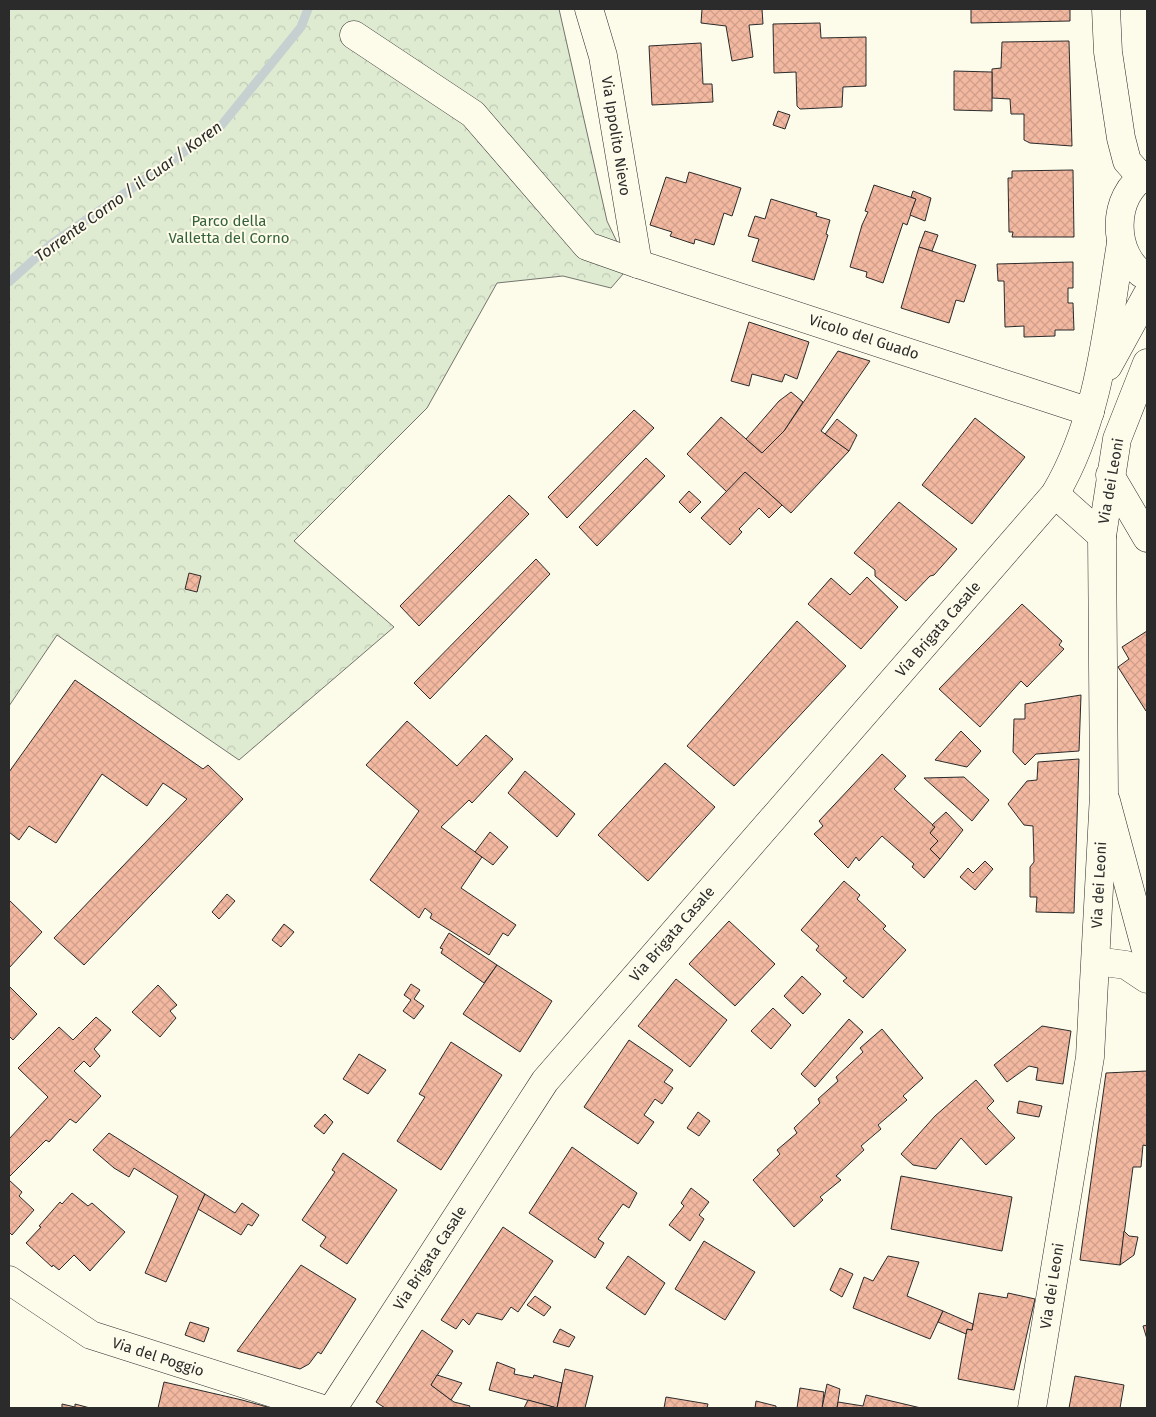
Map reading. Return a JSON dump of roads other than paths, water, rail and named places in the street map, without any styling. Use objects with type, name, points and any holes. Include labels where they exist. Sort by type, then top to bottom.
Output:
[{"type":"street","name":"Via Ippolito Nievo","points":[[589,9],[603,56],[638,264]]},
{"type":"street","points":[[1106,9],[1108,52],[1121,138],[1127,162],[1145,170]]},
{"type":"street","name":"Vicolo del Guado","points":[[354,35],[473,114],[587,246],[638,264],[1094,400]]},
{"type":"street","name":"Via Brigata Casale","points":[[1094,400],[1121,243],[1119,219],[1126,196],[1145,170]]},
{"type":"street","name":"Via Brigata Casale","points":[[1121,243],[1129,261],[1147,277]]},
{"type":"street","name":"Via Brigata Casale","points":[[332,1408],[545,1081],[1055,494],[1072,465],[1094,400],[1147,296]]},
{"type":"street","name":"Via dei Leoni","points":[[1032,1408],[1090,1057],[1104,794],[1102,536],[1110,474],[1117,439],[1147,363]]},
{"type":"street","points":[[1110,474],[1147,538]]},
{"type":"street","points":[[1055,494],[1102,536]]},
{"type":"street","points":[[1104,794],[1147,954]]},
{"type":"street","points":[[1096,961],[1126,965],[1147,979]]},
{"type":"street","name":"Via del Poggio","points":[[9,1280],[91,1335],[320,1408]]},
{"type":"waterway","name":"Torrente Corno / il Cuar / Koren","points":[[9,282],[50,245],[220,127],[301,27],[308,9]]},
{"type":"park label","name":"Parco della Valletta del Corno","points":[[229,230]]}]
